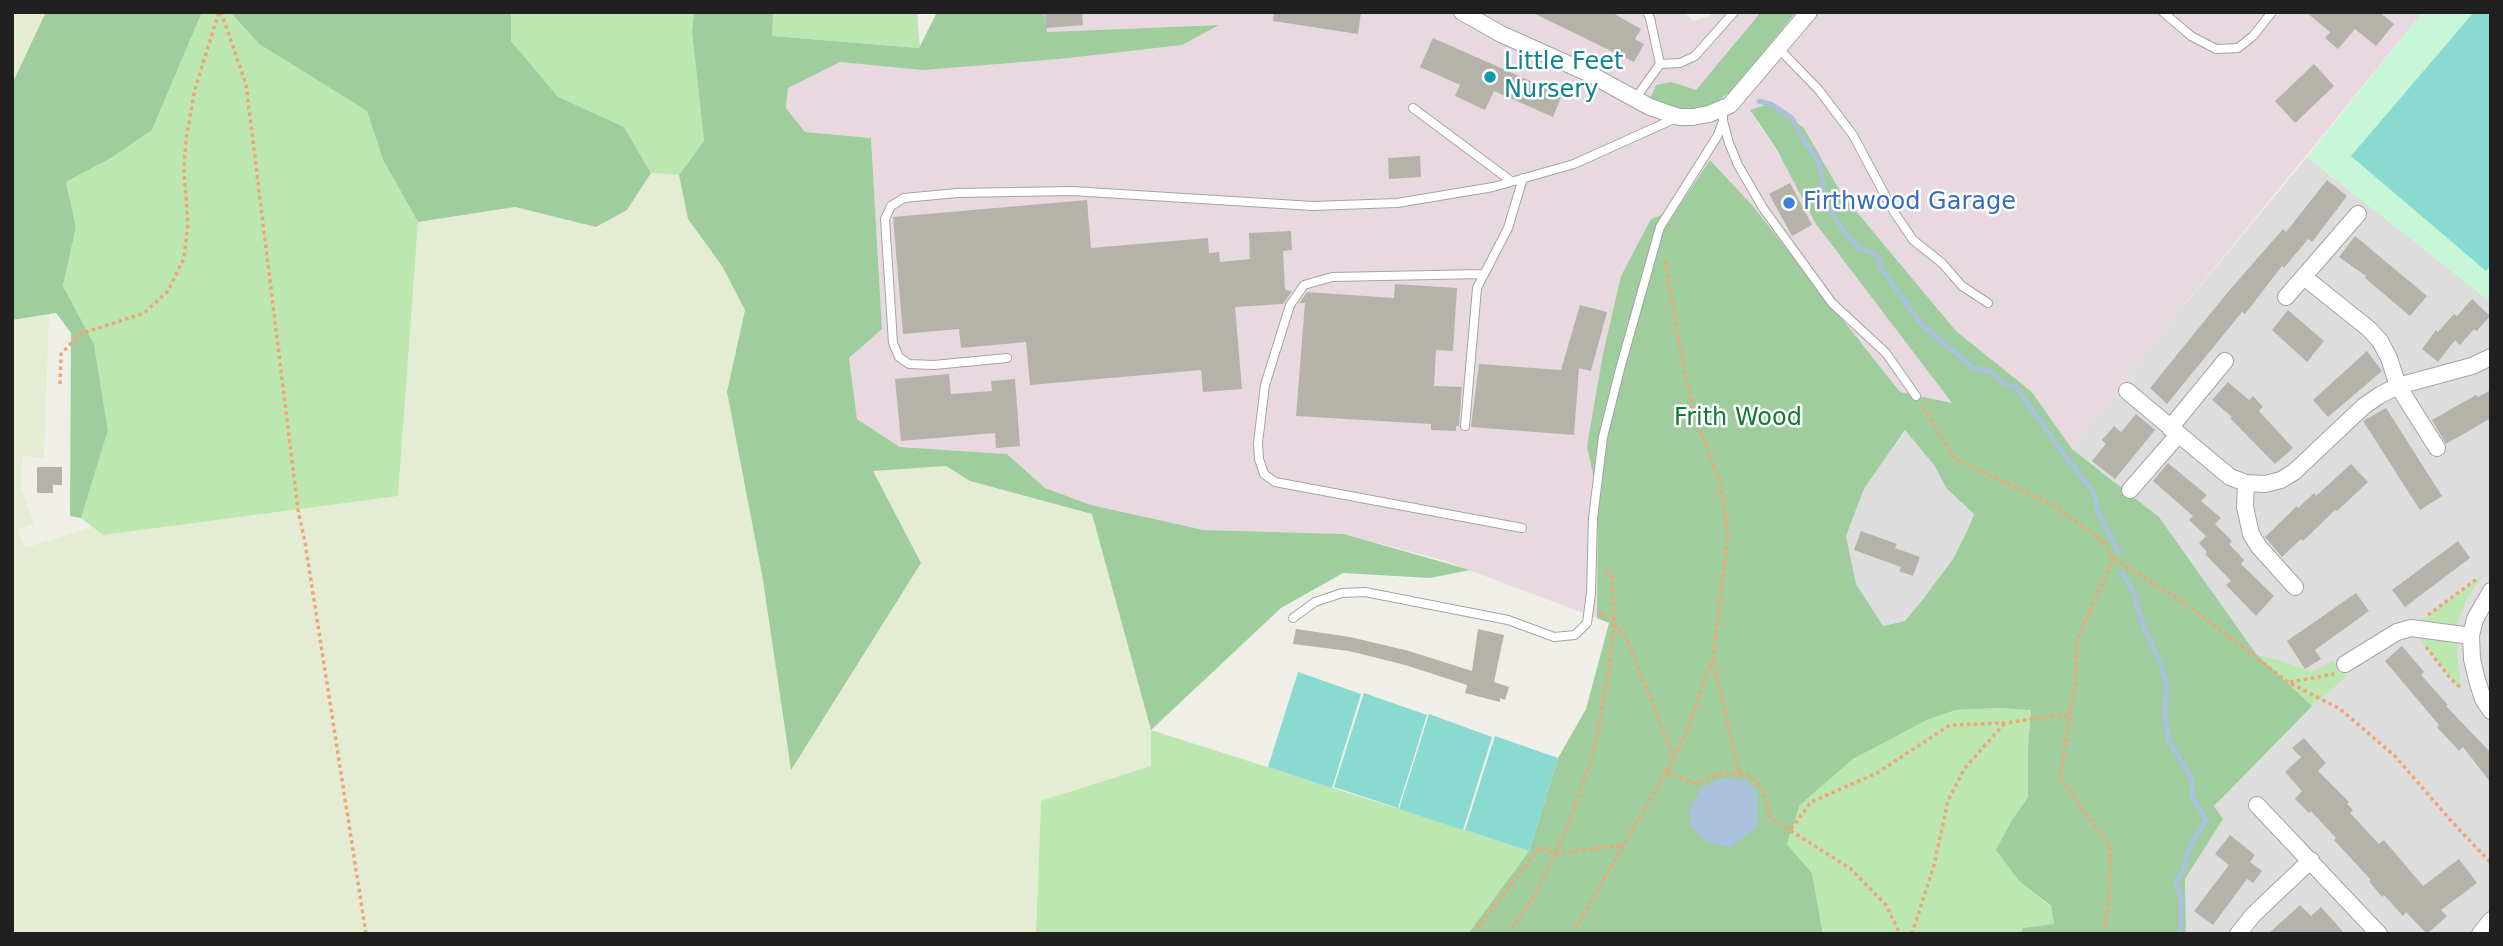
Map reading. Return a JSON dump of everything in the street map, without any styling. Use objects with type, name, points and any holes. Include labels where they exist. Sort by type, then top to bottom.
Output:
[{"type":"street","points":[[1462,12],[1501,34],[1588,73],[1650,107],[1679,117],[1723,115],[1810,12]]},
{"type":"street","points":[[2286,297],[2358,214]]},
{"type":"street","points":[[2304,277],[2380,341],[2398,386],[2437,448]]},
{"type":"street","points":[[2127,391],[2230,477],[2246,483],[2265,484],[2281,480],[2294,472],[2364,406],[2398,386],[2472,366],[2491,356]]},
{"type":"street","points":[[2130,491],[2225,361]]},
{"type":"street","points":[[2246,483],[2245,507],[2251,534],[2259,547],[2295,587]]},
{"type":"street","points":[[2491,591],[2475,619],[2471,636],[2472,659],[2477,680],[2483,699],[2491,711]]},
{"type":"street","points":[[2345,664],[2397,632],[2411,628],[2471,636]]},
{"type":"street","points":[[2256,806],[2311,860],[2379,934]]},
{"type":"street","points":[[2238,934],[2253,915],[2311,860]]},
{"type":"street","points":[[2480,934],[2491,920]]},
{"type":"lane","points":[[1635,99],[1660,64],[1647,12]]},
{"type":"lane","points":[[1660,64],[1680,62],[1695,56],[1734,12]]},
{"type":"lane","points":[[2163,12],[2191,36],[2216,48],[2238,48],[2253,36],[2272,12]]},
{"type":"lane","points":[[1779,49],[1818,89],[1853,135],[1888,203],[1913,240],[1942,263],[1962,286],[1988,303]]},
{"type":"lane","points":[[1413,108],[1511,181]]},
{"type":"lane","points":[[1293,618],[1315,602],[1342,593],[1365,592],[1508,620],[1554,637],[1575,635],[1587,623],[1591,593],[1593,518],[1603,437],[1660,227],[1718,135],[1723,115]]},
{"type":"lane","points":[[1723,115],[1729,144],[1738,165],[1763,208],[1832,303],[1885,352],[1916,396]]},
{"type":"lane","points":[[1007,358],[934,365],[909,364],[899,357],[893,343],[886,219],[891,206],[904,198],[957,192],[1072,191],[1312,206],[1385,203],[1479,189],[1574,163],[1679,117]]},
{"type":"lane","points":[[1465,426],[1477,288],[1508,228],[1522,178]]},
{"type":"lane","points":[[1483,274],[1332,277],[1304,285],[1290,305],[1265,385],[1258,443],[1259,459],[1264,474],[1275,482],[1522,528]]},
{"type":"path","points":[[60,384],[61,354],[79,334],[144,313],[168,291],[184,258],[188,223],[184,172],[186,139],[195,89],[220,12]]},
{"type":"path","points":[[220,12],[246,84],[298,510],[366,934]]},
{"type":"path","points":[[1572,934],[1667,772],[1690,722],[1713,657],[1728,535],[1720,481],[1696,420],[1682,360],[1660,227]]},
{"type":"path","points":[[1916,396],[1955,459],[2053,505],[2102,540],[2113,558],[2185,603],[2288,682],[2340,709],[2395,756],[2491,863]]},
{"type":"path","points":[[1507,934],[1533,898],[1555,854],[1571,818],[1595,748],[1614,624],[1612,577],[1592,557]]},
{"type":"path","points":[[2104,934],[2109,899],[2110,846],[2060,779],[2075,684],[2077,640],[2113,558]]},
{"type":"path","points":[[1614,624],[1626,637],[1674,758]]},
{"type":"path","points":[[1713,657],[1739,774]]},
{"type":"path","points":[[2288,682],[2339,673],[2345,664]]},
{"type":"path","points":[[1791,829],[1811,802],[1877,773],[1950,725],[2005,723],[2070,714]]},
{"type":"path","points":[[1912,934],[1934,865],[1948,802],[1964,769],[2005,723]]},
{"type":"path","points":[[1667,772],[1696,784],[1721,773],[1750,775],[1764,791],[1769,817],[1851,869],[1886,905],[1900,934]]},
{"type":"path","points":[[1474,934],[1540,846],[1555,854],[1623,845]]},
{"type":"shaded area","points":[[1044,12],[1684,12],[1693,21],[1710,16],[1711,12],[2423,12],[2159,336],[2072,449],[2032,392],[1956,331],[1841,193],[1804,128],[1750,111],[1874,299],[1953,404],[1900,392],[1752,205],[1710,160],[1677,209],[1651,219],[1598,498],[1597,618],[1442,560],[1344,534],[1204,530],[1091,505],[1045,488],[1007,454],[900,447],[857,419],[849,358],[882,329],[871,138],[805,132],[786,108],[788,88],[840,62],[881,65],[1059,59],[1217,25],[1046,32]]},
{"type":"shaded area","points":[[2474,12],[2491,12],[2491,265],[2486,271],[2351,156]]},
{"type":"shaded area","points":[[2307,157],[2491,302],[2491,934],[2186,934],[2185,879],[2223,819],[2214,806],[2257,655],[2159,517],[2072,449],[2159,336]]},
{"type":"shaded area","points":[[1906,430],[1934,465],[1947,489],[1974,514],[1953,559],[1923,599],[1905,621],[1883,626],[1856,584],[1846,536],[1864,489]]},
{"type":"shaded area","points":[[1298,672],[1361,694],[1332,788],[1268,767]]},
{"type":"shaded area","points":[[1364,693],[1427,715],[1398,808],[1334,787]]},
{"type":"shaded area","points":[[1429,714],[1492,737],[1463,830],[1399,809]]},
{"type":"shaded area","points":[[1495,736],[1558,758],[1529,851],[1465,830]]},
{"type":"shaded area","points":[[1721,778],[1747,780],[1757,792],[1757,827],[1730,848],[1703,840],[1691,825],[1690,806],[1703,787]]},
{"type":"green space","points":[[12,12],[46,12],[12,84]]},
{"type":"green space","points":[[46,12],[202,12],[152,130],[111,158],[66,182],[76,227],[63,286],[94,344],[108,430],[81,518],[70,516],[71,333],[56,313],[12,320],[12,84]]},
{"type":"green space","points":[[202,12],[230,12],[259,44],[367,111],[383,160],[418,222],[398,496],[103,535],[81,518],[108,429],[94,344],[63,286],[76,227],[66,182],[111,158],[152,130]]},
{"type":"green space","points":[[230,12],[511,12],[511,41],[558,97],[624,127],[651,173],[627,210],[596,227],[515,207],[418,222],[383,160],[367,111],[259,44]]},
{"type":"green space","points":[[511,12],[694,12],[692,32],[704,141],[679,175],[651,173],[624,127],[558,98],[511,41]]},
{"type":"green space","points":[[694,12],[773,12],[772,36],[919,48],[937,12],[1044,12],[1047,32],[1219,25],[1182,45],[1059,59],[923,70],[840,62],[788,88],[786,108],[805,132],[871,138],[882,329],[849,358],[857,419],[900,447],[1007,454],[1045,488],[1091,505],[1204,530],[1344,534],[1470,570],[1430,578],[1343,573],[1281,608],[1151,730],[1092,514],[970,481],[946,466],[873,471],[921,563],[791,770],[763,580],[727,392],[745,310],[722,266],[688,219],[679,175],[704,141],[692,32]]},
{"type":"green space","points":[[773,12],[917,12],[920,48],[771,36]]},
{"type":"green space","points":[[1761,12],[1796,12],[1734,89],[1713,104],[1685,114],[1650,99],[1656,85],[1672,82],[1696,90]]},
{"type":"green space","points":[[2423,12],[2491,12],[2491,302],[2307,157]]},
{"type":"green space","name":"Frith Wood","points":[[1768,104],[1804,128],[1841,193],[1956,331],[2032,392],[2072,449],[2159,517],[2257,655],[2312,706],[2214,806],[2223,819],[2185,879],[2186,934],[2020,934],[2023,928],[2054,924],[2051,906],[2020,882],[1996,850],[2028,797],[2031,710],[2000,708],[1956,710],[1927,720],[1853,759],[1800,805],[1787,844],[1812,873],[1823,934],[1468,934],[1529,851],[1558,758],[1586,709],[1609,623],[1597,618],[1598,498],[1587,446],[1603,354],[1621,276],[1651,219],[1677,209],[1710,160],[1752,205],[1900,392],[1952,403],[1816,224],[1777,150],[1750,110]],"holes":[[[1905,430],[1934,465],[1947,489],[1974,514],[1953,559],[1923,599],[1905,621],[1883,626],[1856,584],[1846,536],[1864,489]]]},
{"type":"green space","points":[[651,173],[679,175],[688,219],[722,266],[745,310],[727,392],[763,580],[791,769],[873,471],[946,466],[970,481],[1092,514],[1151,730],[1152,766],[1041,802],[1036,934],[12,934],[12,320],[49,314],[44,458],[23,456],[21,488],[34,523],[18,530],[25,548],[92,527],[103,535],[398,496],[418,222],[515,207],[596,227],[627,210]]},
{"type":"green space","points":[[2484,574],[2466,600],[2458,622],[2457,649],[2461,689],[2411,628]]},
{"type":"green space","points":[[2257,655],[2311,672],[2332,661],[2347,676],[2312,706]]},
{"type":"green space","points":[[2031,709],[2028,797],[2012,820],[2020,882],[2051,907],[2054,925],[2024,928],[2020,934],[1823,934],[1812,873],[1787,844],[1800,805],[1853,759],[1927,720],[1956,710]]},
{"type":"green space","points":[[1151,730],[1529,851],[1468,934],[1036,934],[1041,801],[1151,766]]},
{"type":"building","points":[[1045,12],[1082,12],[1083,25],[1046,28]]},
{"type":"building","points":[[1274,12],[1361,12],[1358,34],[1273,21]]},
{"type":"building","points":[[1531,12],[1611,12],[1641,29],[1635,39],[1644,44],[1634,62]]},
{"type":"building","points":[[2306,12],[2379,12],[2394,24],[2376,46],[2355,29],[2338,49],[2325,38],[2330,32]]},
{"type":"building","name":"Little Feet Nursery","points":[[1433,38],[1562,95],[1553,117],[1494,91],[1485,110],[1455,96],[1460,85],[1420,67]]},
{"type":"building","points":[[2314,64],[2334,86],[2295,123],[2275,101]]},
{"type":"building","points":[[1420,156],[1421,177],[1389,179],[1388,158]]},
{"type":"building","points":[[2327,180],[2347,196],[2312,242],[2308,239],[2284,268],[2282,266],[2245,314],[2242,312],[2167,404],[2150,388],[2228,292],[2283,229],[2286,232]]},
{"type":"building","points":[[1790,183],[1812,225],[1792,236],[1769,194]]},
{"type":"building","points":[[1087,200],[1091,248],[1208,238],[1209,253],[1219,252],[1220,262],[1250,259],[1249,233],[1291,231],[1292,250],[1283,251],[1285,290],[1292,291],[1283,304],[1235,307],[1242,389],[1203,392],[1201,370],[1030,385],[1026,342],[961,348],[959,329],[903,334],[893,217]]},
{"type":"building","points":[[2355,236],[2427,296],[2410,316],[2365,278],[2366,276],[2339,257]]},
{"type":"building","points":[[1395,284],[1457,288],[1453,351],[1436,350],[1434,386],[1462,387],[1459,426],[1456,426],[1456,431],[1431,430],[1431,424],[1296,416],[1305,303],[1299,303],[1307,292],[1394,298]]},
{"type":"building","points":[[2472,299],[2490,316],[2460,345],[2455,340],[2438,362],[2422,349],[2436,330],[2438,332],[2454,314],[2457,316]]},
{"type":"building","points":[[1580,305],[1607,312],[1591,371],[1579,368],[1574,435],[1471,427],[1479,364],[1561,370]]},
{"type":"building","points":[[2288,310],[2324,341],[2307,362],[2272,330]]},
{"type":"building","points":[[2367,351],[2382,371],[2328,417],[2313,400]]},
{"type":"building","points":[[949,374],[951,394],[992,391],[991,381],[1015,379],[1020,446],[996,448],[995,433],[901,441],[895,379]]},
{"type":"building","points":[[2228,382],[2249,400],[2253,396],[2263,407],[2259,411],[2293,448],[2275,464],[2230,418],[2232,417],[2212,400]]},
{"type":"building","points":[[2491,390],[2491,418],[2446,444],[2432,420],[2476,395],[2478,397]]},
{"type":"building","points":[[2386,408],[2442,496],[2420,510],[2363,421]]},
{"type":"building","points":[[2136,414],[2155,430],[2115,479],[2092,461],[2106,444],[2102,440],[2114,426],[2121,432]]},
{"type":"building","points":[[2168,463],[2207,495],[2201,501],[2221,518],[2215,524],[2232,541],[2229,544],[2244,560],[2241,564],[2274,596],[2256,616],[2226,585],[2231,581],[2205,554],[2207,552],[2199,543],[2206,536],[2189,520],[2193,516],[2153,481]]},
{"type":"building","points":[[2351,464],[2368,482],[2282,557],[2265,537],[2297,506],[2298,508],[2314,493],[2316,496]]},
{"type":"building","points":[[37,467],[62,467],[62,485],[53,485],[53,493],[37,493]]},
{"type":"building","points":[[1861,531],[1897,544],[1895,548],[1920,557],[1913,576],[1899,571],[1901,567],[1854,550]]},
{"type":"building","points":[[2458,541],[2470,558],[2405,607],[2392,590]]},
{"type":"building","points":[[2356,593],[2369,611],[2315,650],[2321,659],[2305,669],[2287,641]]},
{"type":"building","points":[[1296,629],[1350,637],[1409,651],[1472,671],[1478,629],[1504,635],[1494,682],[1509,687],[1505,700],[1500,698],[1500,702],[1465,693],[1467,685],[1405,665],[1349,651],[1293,644]]},
{"type":"building","points":[[2402,646],[2424,672],[2421,675],[2448,705],[2446,706],[2491,753],[2491,783],[2463,747],[2459,751],[2437,727],[2439,725],[2385,661]]},
{"type":"building","points":[[2304,738],[2326,763],[2318,771],[2349,802],[2347,804],[2353,810],[2350,813],[2379,844],[2384,840],[2423,886],[2459,859],[2477,883],[2441,910],[2447,916],[2427,934],[2406,912],[2403,916],[2384,895],[2382,897],[2369,881],[2371,880],[2334,840],[2336,838],[2311,811],[2309,813],[2295,799],[2302,791],[2285,772],[2301,757],[2292,748]]},
{"type":"building","points":[[2230,835],[2255,855],[2250,862],[2262,871],[2253,883],[2247,879],[2213,925],[2194,911],[2229,865],[2215,854]]},
{"type":"building","points":[[2300,905],[2311,916],[2321,907],[2345,934],[2268,934]]},
{"type":"waterway","points":[[1759,101],[1773,105],[1792,118],[1819,162],[1826,203],[1844,232],[1859,248],[1876,254],[1883,271],[1921,324],[1973,368],[1992,372],[2002,382],[2017,388],[2094,493],[2099,515],[2118,551]]},
{"type":"waterway","points":[[2122,572],[2133,592],[2144,627],[2161,665],[2167,688],[2164,713],[2169,740],[2191,778],[2193,798],[2206,820],[2190,847],[2183,871],[2176,881],[2181,900],[2181,934]]},
{"type":"place","name":"Little Feet Nursery","points":[[1490,77]]},
{"type":"place","name":"Firthwood Garage","points":[[1789,203]]}]
